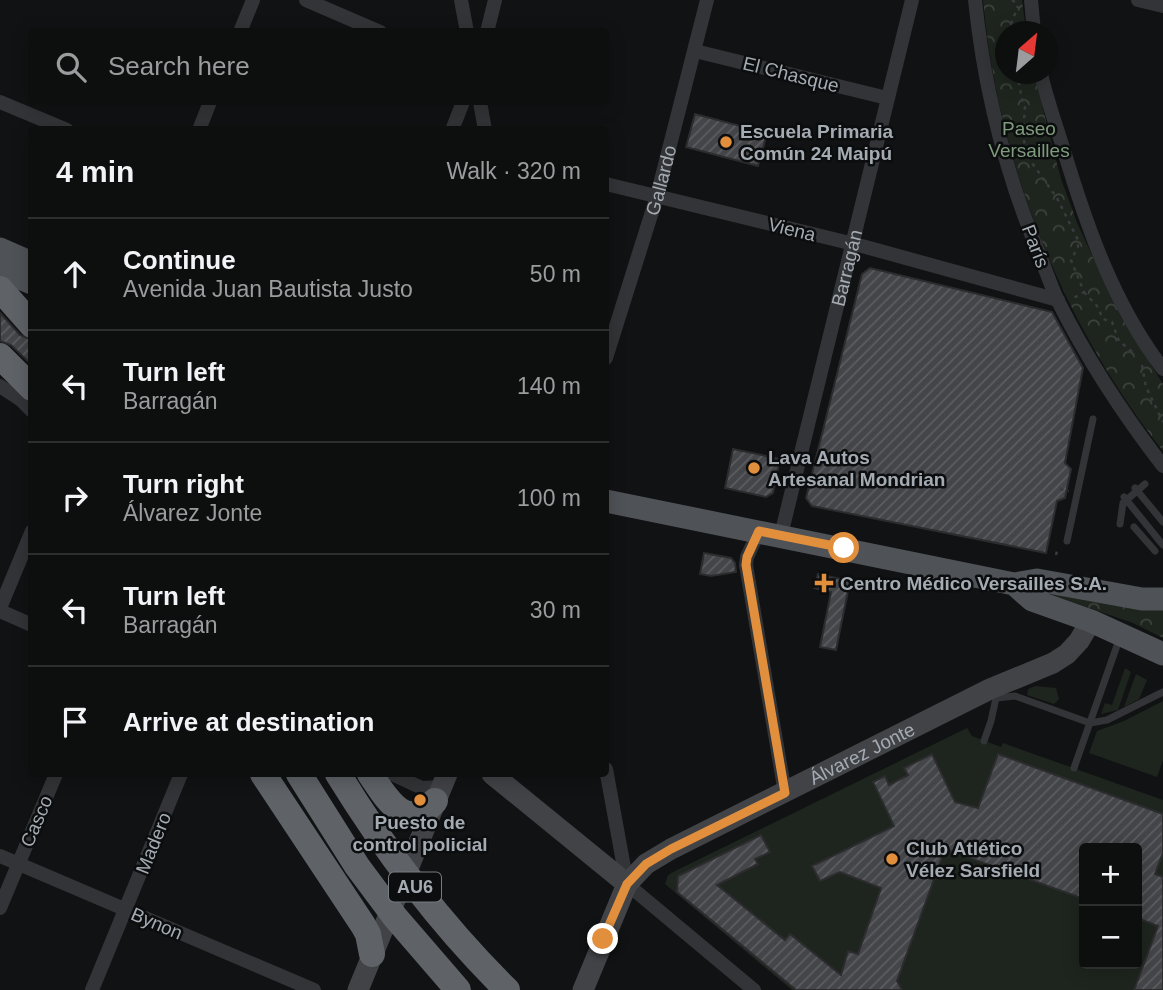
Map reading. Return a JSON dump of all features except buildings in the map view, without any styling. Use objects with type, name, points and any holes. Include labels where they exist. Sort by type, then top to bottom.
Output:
[{"type":"highway","points":[[0,289],[28,320]]},
{"type":"highway","points":[[0,299],[28,328]]},
{"type":"highway","points":[[0,356],[28,384]]},
{"type":"highway","points":[[266,777],[363,925],[368,934],[372,954]]},
{"type":"highway","name":"AU6","points":[[301,777],[357,866],[395,917],[458,990]]},
{"type":"highway","name":"AU6","points":[[340,777],[413,885],[444,924],[507,990]]},
{"type":"highway","points":[[372,777],[387,800],[398,810],[411,813],[422,811],[441,787]]},
{"type":"main road","points":[[0,249],[28,261]]},
{"type":"main road","points":[[0,270],[28,281]]},
{"type":"main road","points":[[609,502],[1014,584],[1037,580],[1134,597],[1162,599]]},
{"type":"main road","points":[[1014,584],[1032,600],[1122,633],[1163,654]]},
{"type":"street","points":[[242,28],[253,0]]},
{"type":"street","points":[[306,0],[371,28]]},
{"type":"street","points":[[461,0],[466,28]]},
{"type":"street","points":[[487,28],[495,0]]},
{"type":"street","name":"Gallardo","points":[[609,348],[657,196],[707,0]]},
{"type":"street","name":"Barragán","points":[[785,793],[746,565],[747,557],[770,533],[853,244],[912,0]]},
{"type":"street","name":"París","points":[[975,0],[983,66],[1010,175],[1031,234],[1059,303],[1109,390],[1163,466]]},
{"type":"street","points":[[1138,0],[1163,6]]},
{"type":"street","points":[[1025,2],[1031,21]]},
{"type":"street","name":"El Chasque","points":[[695,51],[887,98]]},
{"type":"street","points":[[1044,84],[1075,190],[1100,257],[1118,295],[1162,364]]},
{"type":"street","points":[[0,102],[57,126]]},
{"type":"street","points":[[201,126],[209,105]]},
{"type":"street","points":[[454,126],[462,105]]},
{"type":"street","points":[[481,105],[484,126]]},
{"type":"street","name":"Viena","points":[[609,185],[853,244],[1059,303]]},
{"type":"street","points":[[0,386],[28,407]]},
{"type":"street","points":[[28,541],[0,609],[28,623]]},
{"type":"street","name":"Álvarez Jonte","points":[[627,884],[634,874],[653,859],[1061,659],[1079,641],[1091,621]]},
{"type":"street","name":"Casco","points":[[0,908],[55,777]]},
{"type":"street","name":"Madero","points":[[92,990],[180,777]]},
{"type":"street","points":[[358,990],[441,787],[422,788],[398,777]]},
{"type":"street","points":[[496,777],[754,990]]},
{"type":"street","points":[[583,990],[627,884],[607,777]]},
{"type":"street","name":"Bynon","points":[[0,856],[314,990]]},
{"type":"lane","points":[[1067,541],[1093,419]]},
{"type":"lane","points":[[1120,524],[1125,500],[1145,484]]},
{"type":"lane","points":[[1135,488],[1163,522]]},
{"type":"lane","points":[[1124,496],[1163,545],[1145,556]]},
{"type":"lane","points":[[1134,527],[1155,551]]},
{"type":"lane","points":[[1074,768],[1122,633]]},
{"type":"lane","points":[[984,741],[991,721],[993,693],[1015,696],[1090,723],[1107,720],[1163,692]]},
{"type":"path","points":[[1012,0],[1025,2]]},
{"type":"path","points":[[1014,21],[1025,2]]},
{"type":"path","points":[[1020,84],[1021,100],[1025,106],[1024,148],[1030,162],[1057,198],[1078,240],[1078,247],[1071,260],[1084,292],[1097,306],[1103,319],[1112,322],[1119,341],[1139,357]]},
{"type":"path","points":[[1059,303],[1084,292]]},
{"type":"path","points":[[1141,362],[1145,370],[1146,387],[1163,422]]},
{"type":"path","points":[[1060,489],[1069,491]]},
{"type":"path","points":[[1056,555],[1058,547]]},
{"type":"green space","name":"Paseo Versailles","points":[[983,0],[1022,0],[1025,21],[995,21],[995,81]]},
{"type":"green space","name":"Paseo Versailles","points":[[996,84],[1037,84],[1061,179],[1078,225],[1121,317],[1163,384],[1163,451],[1127,402],[1094,349],[1066,295],[1041,239],[1020,181]]},
{"type":"green space","points":[[1043,592],[1163,610],[1163,638],[1133,623]]},
{"type":"green space","points":[[1125,668],[1131,672],[1118,710],[1101,714],[1105,703],[1112,705]]},
{"type":"green space","points":[[1136,674],[1147,680],[1139,699],[1124,707]]},
{"type":"green space","points":[[1035,686],[1056,688],[1059,699],[1054,704],[1027,695],[1028,689]]},
{"type":"green space","points":[[1163,701],[1163,760],[1157,777],[1089,753],[1097,731]]},
{"type":"green space","name":"Club Atlético Vélez Sarsfield","points":[[967,728],[972,736],[1001,747],[1003,743],[1163,800],[1163,990],[792,990],[665,884],[668,875]]},
{"type":"place","name":"Escuela Primaria Común 24 Maipú","points":[[726,142]]},
{"type":"place","name":"Lava Autos Artesanal Mondrian","points":[[754,468]]},
{"type":"place","name":"Centro Médico Versailles S.A.","points":[[824,583]]},
{"type":"place","name":"Puesto de control policial","points":[[420,800]]},
{"type":"place","name":"Club Atlético Vélez Sarsfield","points":[[892,859]]},
{"type":"route","points":[[603,939],[627,884],[646,864],[785,793],[746,565],[759,531],[844,548]]}]
